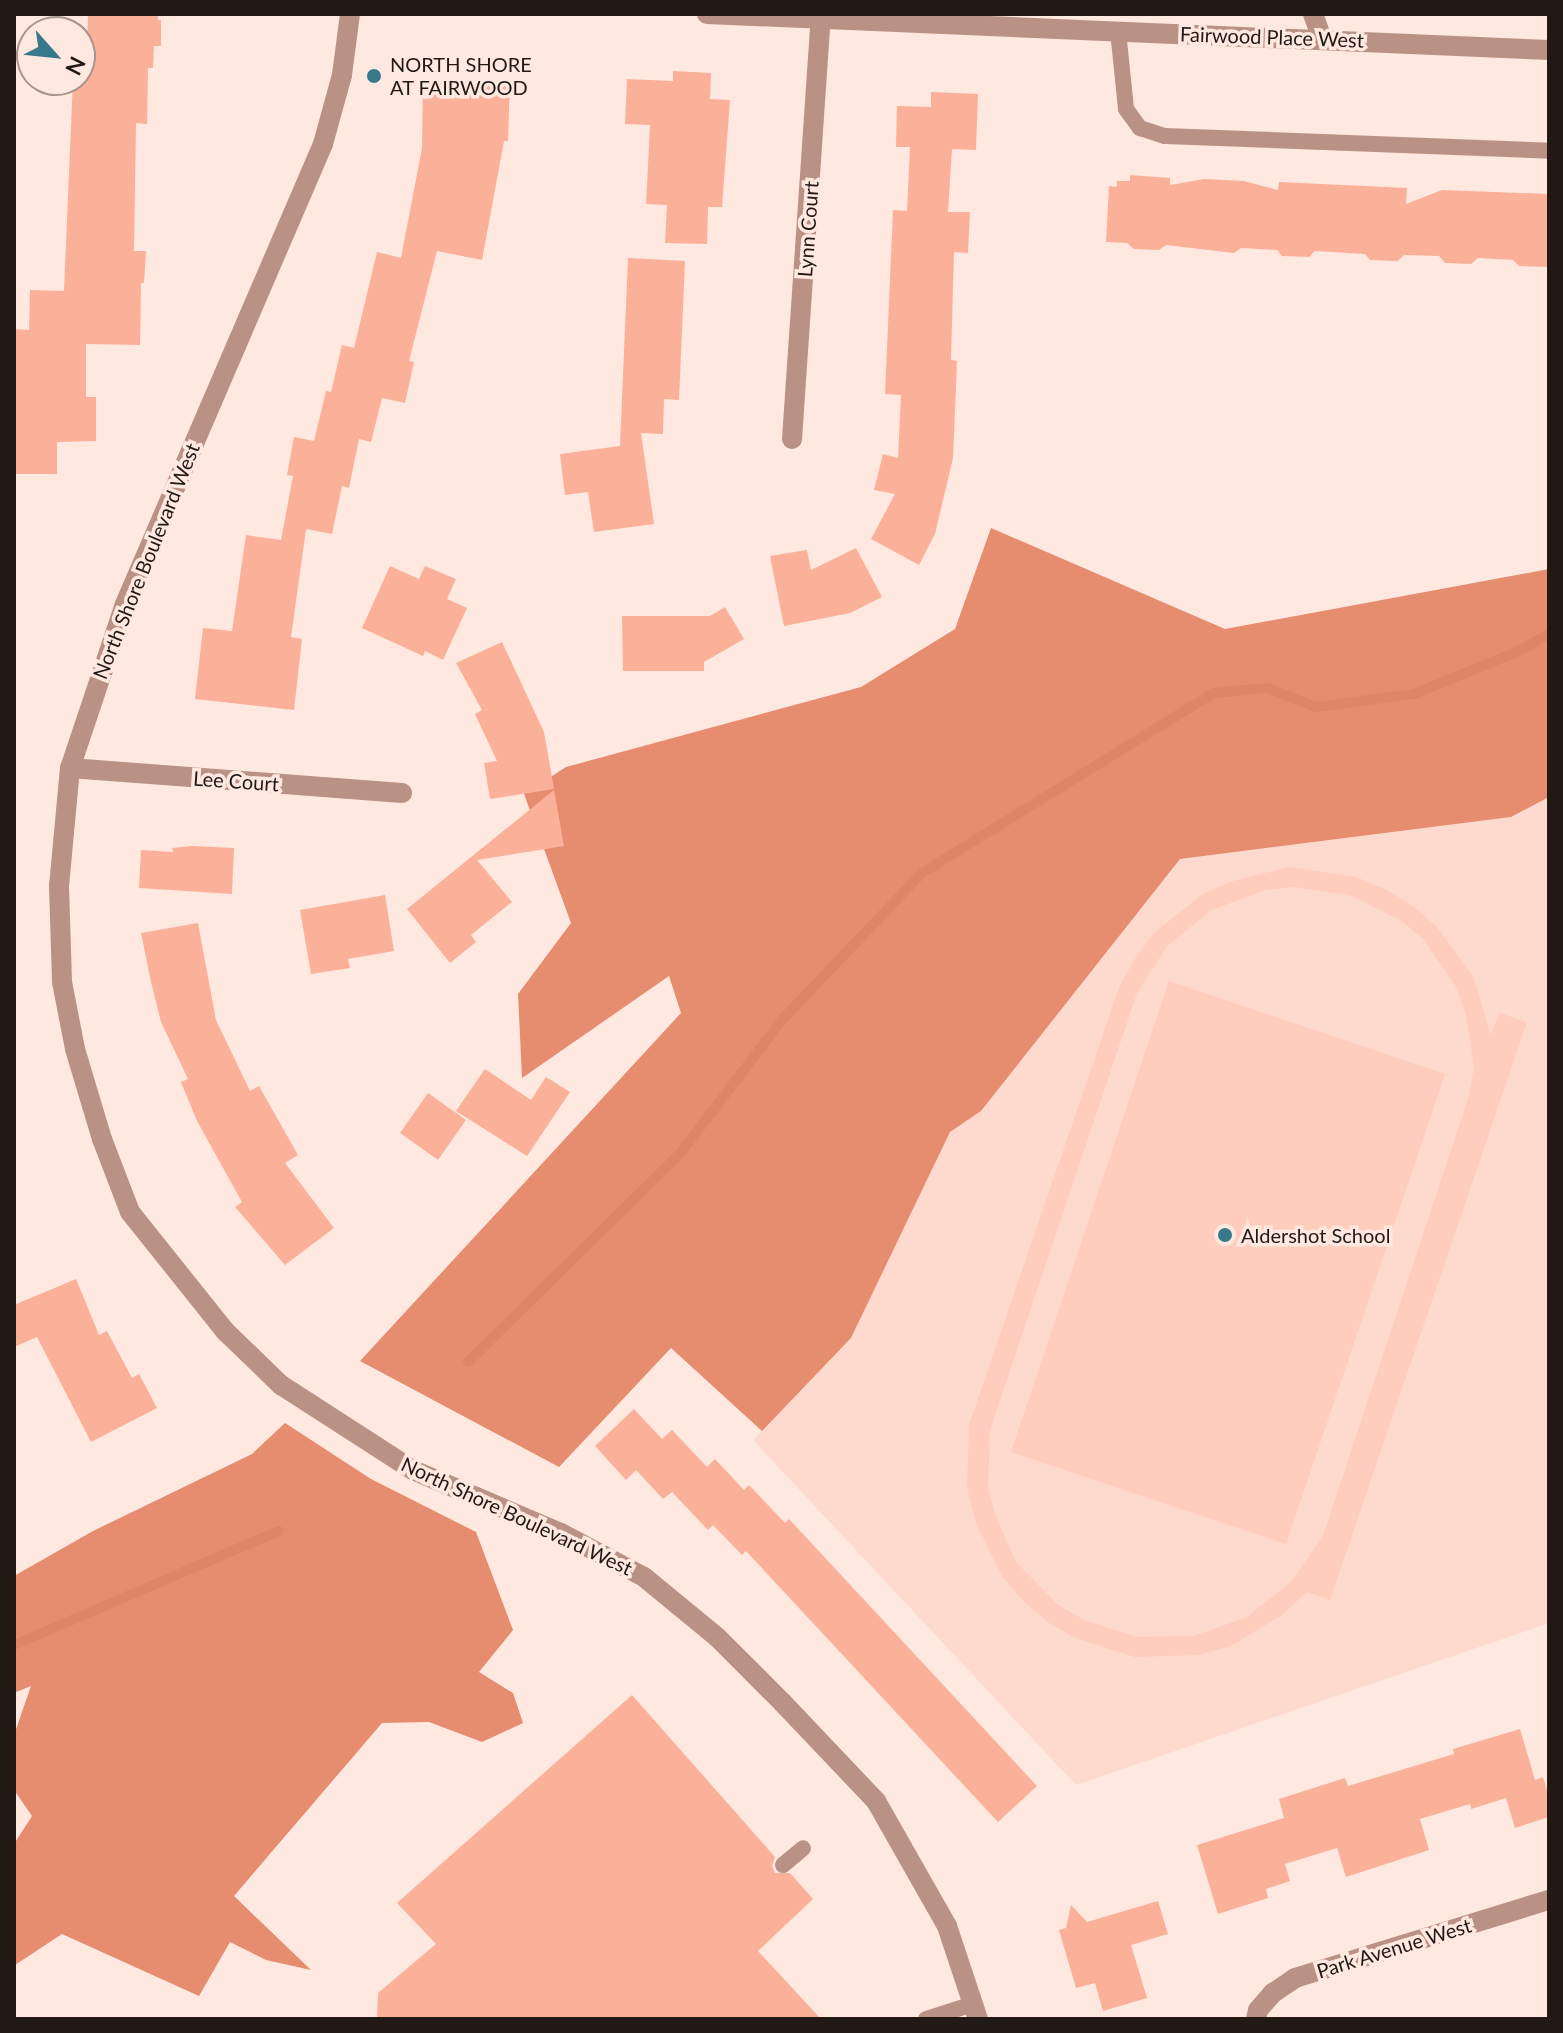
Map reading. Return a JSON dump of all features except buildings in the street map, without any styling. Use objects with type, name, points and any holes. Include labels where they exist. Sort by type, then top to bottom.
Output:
[{"type":"street","name":"North Shore Boulevard West","points":[[350,14],[342,75],[323,144],[125,604],[70,768],[59,886],[62,982],[75,1049],[102,1139],[130,1212],[225,1331],[281,1385],[413,1470],[561,1533],[644,1577],[717,1637],[876,1801],[947,1926],[976,2012]]},
{"type":"street","name":"Fairwood Place West","points":[[707,14],[1549,50]]},
{"type":"street","points":[[1313,14],[1322,39]]},
{"type":"street","name":"Lynn Court","points":[[792,439],[822,17]]},
{"type":"street","name":"Lee Court","points":[[70,768],[402,793]]},
{"type":"street","name":"Park Avenue West","points":[[1256,2019],[1258,2010],[1273,1993],[1295,1978],[1549,1900]]},
{"type":"lane","points":[[1118,31],[1126,109],[1140,128],[1165,136],[1549,151]]},
{"type":"lane","points":[[783,1865],[803,1848]]},
{"type":"lane","points":[[926,2019],[976,2012]]},
{"type":"shaded area","points":[[991,528],[1225,629],[1549,569],[1549,797],[1511,817],[1180,859],[981,1111],[950,1132],[851,1338],[762,1431],[671,1348],[559,1467],[360,1361],[681,1013],[669,976],[522,1078],[518,994],[571,923],[524,794],[566,767],[861,687],[955,629]]},
{"type":"shaded area","name":"Aldershot School","points":[[1549,797],[1549,1623],[1076,1785],[753,1440],[851,1338],[950,1132],[981,1111],[1180,859],[1511,817]]},
{"type":"shaded area","points":[[1290,867],[1356,877],[1385,889],[1414,907],[1436,926],[1473,976],[1491,1035],[1500,1013],[1527,1022],[1330,1600],[1307,1592],[1282,1615],[1231,1646],[1198,1655],[1134,1657],[1075,1638],[1049,1623],[1025,1603],[1002,1576],[976,1523],[967,1488],[969,1425],[1120,985],[1155,932],[1204,893],[1236,880]],"holes":[[[1293,887],[1350,895],[1403,922],[1423,939],[1455,985],[1466,1014],[1474,1067],[1469,1096],[1323,1536],[1291,1582],[1247,1617],[1194,1636],[1137,1637],[1084,1620],[1057,1604],[1016,1562],[994,1512],[988,1487],[990,1430],[1137,993],[1168,945],[1212,910],[1265,890]]]},
{"type":"shaded area","points":[[1169,981],[1445,1074],[1286,1544],[1011,1452]]},
{"type":"shaded area","points":[[285,1423],[371,1479],[476,1532],[513,1630],[479,1672],[513,1693],[523,1723],[482,1742],[429,1722],[382,1723],[234,1896],[311,1970],[266,1960],[230,1942],[199,1996],[62,1934],[15,1965],[14,1844],[32,1816],[14,1790],[14,1735],[31,1686],[14,1693],[14,1576],[93,1531],[252,1454]]},
{"type":"waterway","points":[[468,1362],[679,1155],[781,1021],[922,873],[1214,693],[1267,688],[1316,707],[1414,694],[1519,651],[1549,634]]},
{"type":"waterway","points":[[14,1645],[279,1531]]},
{"type":"place","name":"NORTH SHORE AT FAIRWOOD","points":[[374,76]]},
{"type":"place","name":"Aldershot School","points":[[1225,1235]]}]
